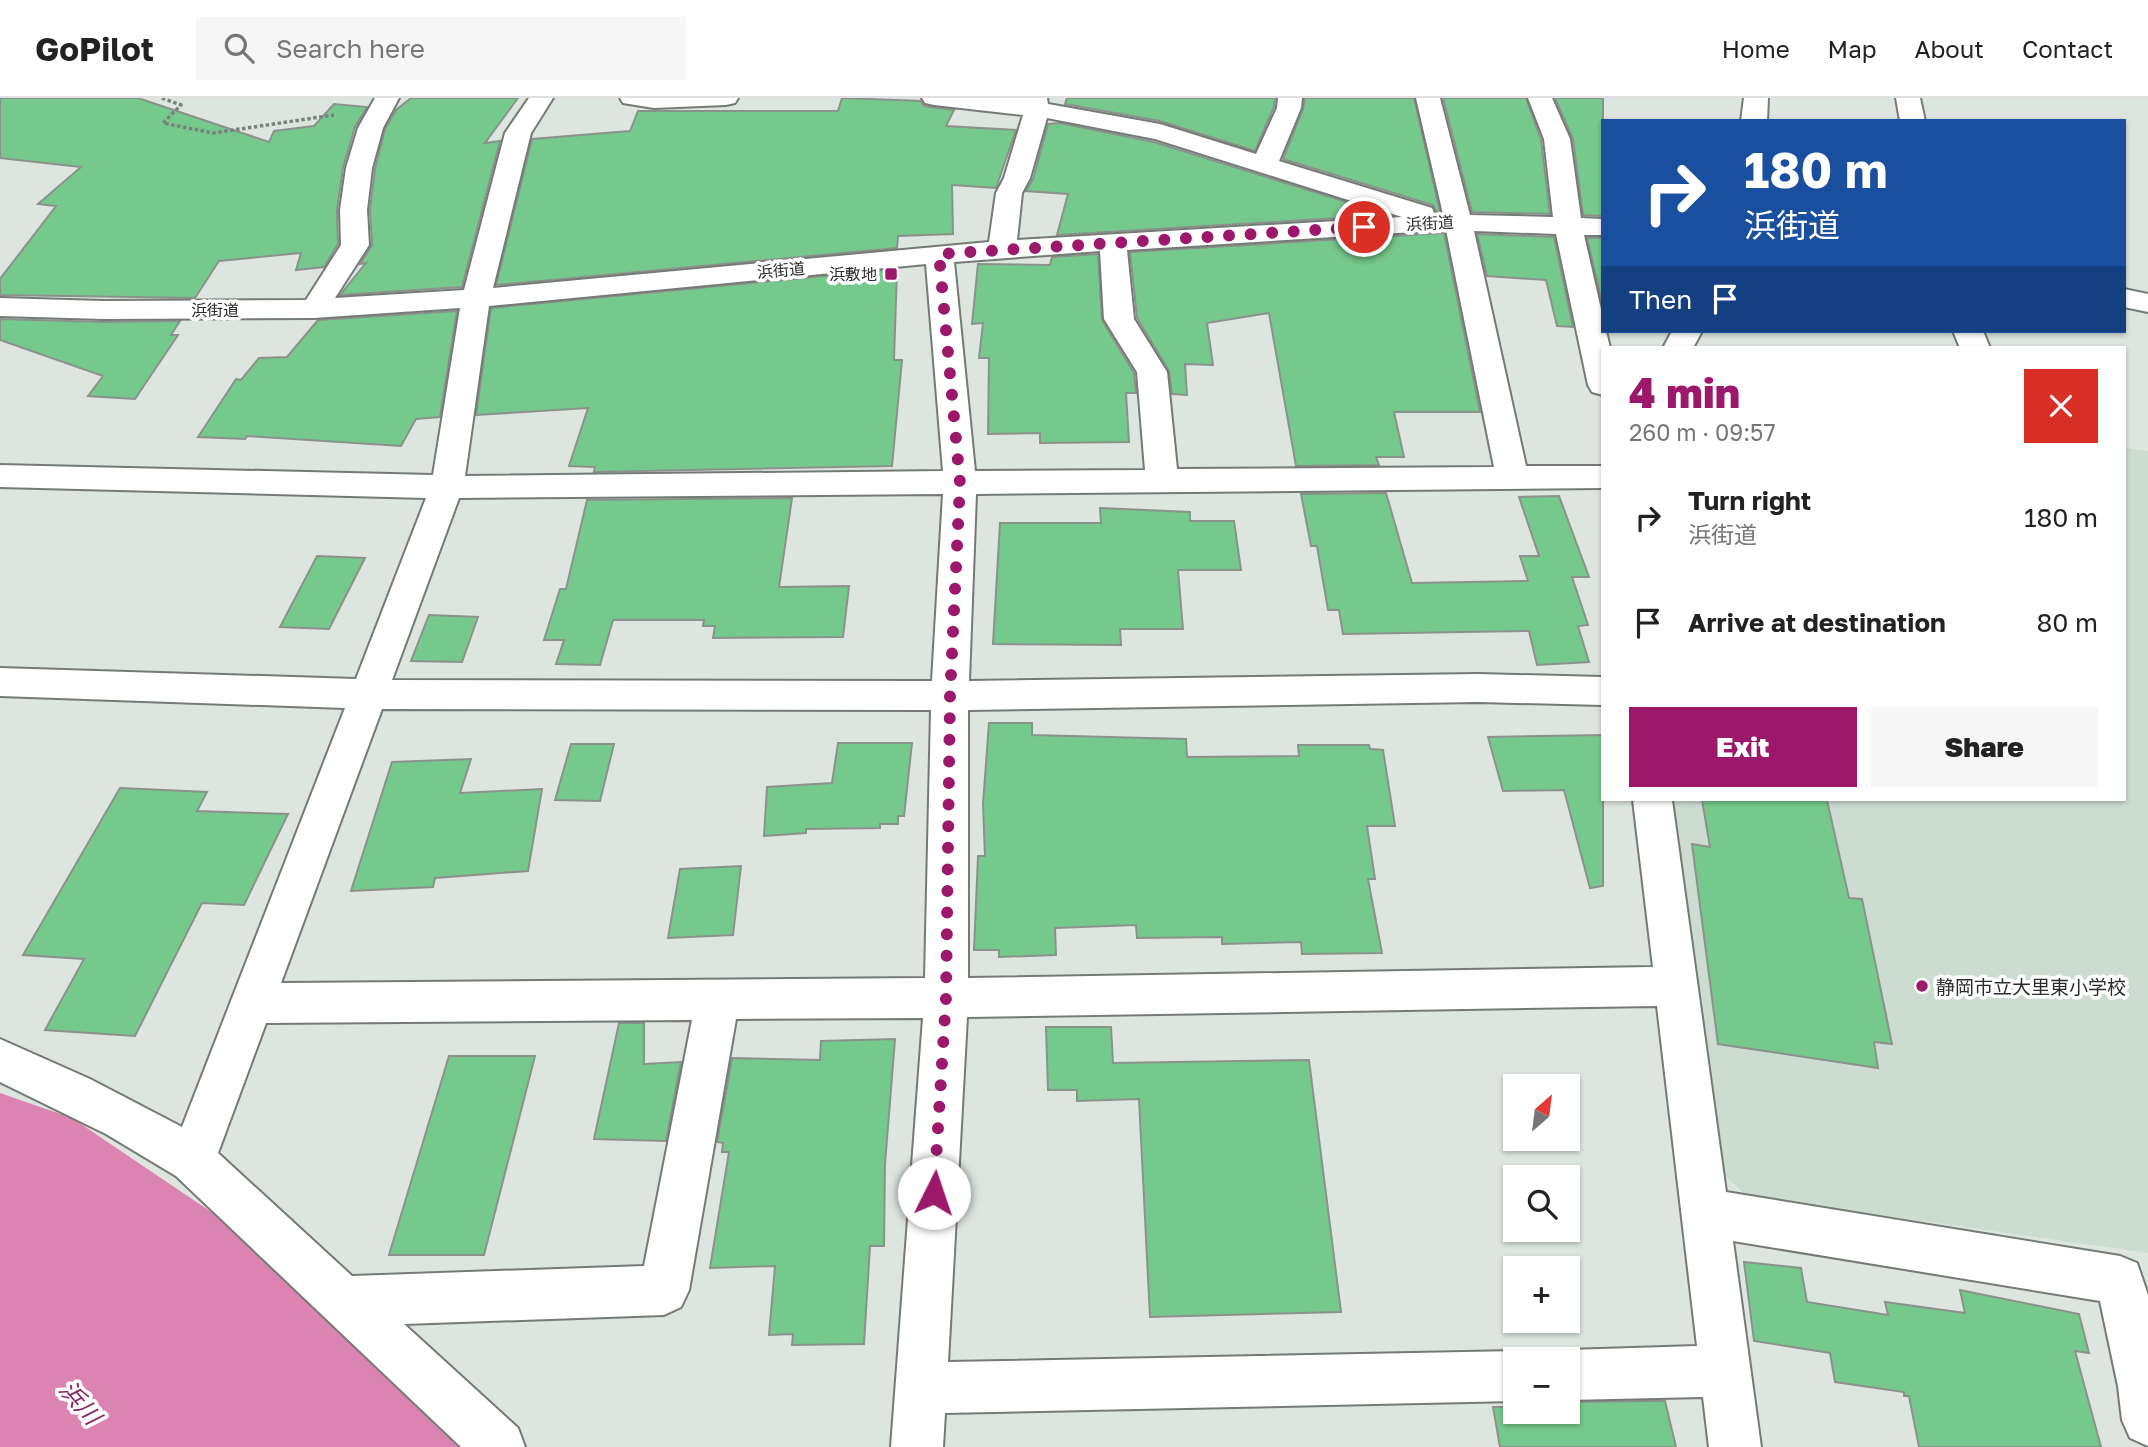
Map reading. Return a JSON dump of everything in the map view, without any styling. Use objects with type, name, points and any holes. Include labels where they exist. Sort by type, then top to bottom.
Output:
[{"type":"street","points":[[192,1160],[447,487],[476,299],[518,133],[541,98]]},
{"type":"street","points":[[632,98],[654,101],[726,98]]},
{"type":"street","points":[[934,98],[1036,103],[1160,132],[1453,222]]},
{"type":"street","points":[[1264,166],[1289,108],[1290,98]]},
{"type":"street","points":[[1428,98],[1453,222],[1512,478]]},
{"type":"street","points":[[1540,98],[1557,139],[1568,225],[1601,376]]},
{"type":"street","points":[[1754,119],[1756,98]]},
{"type":"street","points":[[1908,98],[1913,119]]},
{"type":"street","points":[[1002,249],[1009,193],[1017,178],[1036,103]]},
{"type":"street","points":[[314,309],[355,245],[351,229],[358,170],[382,105]]},
{"type":"street","name":"浜街道","points":[[0,307],[103,310],[314,309],[476,299],[1002,249],[1453,222],[1601,227]]},
{"type":"street","points":[[1113,242],[1119,319],[1152,372],[1163,482]]},
{"type":"street","points":[[917,1447],[946,998],[950,696],[960,483],[939,254]]},
{"type":"street","points":[[2126,298],[2148,303]]},
{"type":"street","points":[[0,476],[447,487],[1601,477]]},
{"type":"street","points":[[0,682],[368,694],[950,696],[1478,688],[1601,691]]},
{"type":"street","points":[[1653,801],[1735,1447]]},
{"type":"street","points":[[251,1003],[946,998],[1676,986]]},
{"type":"street","points":[[343,1301],[664,1290],[718,999]]},
{"type":"street","points":[[0,1060],[68,1089],[163,1140],[192,1160],[499,1447]]},
{"type":"street","points":[[1706,1213],[2120,1280],[2144,1386],[2148,1420]]},
{"type":"street","points":[[1580,1375],[1725,1371]]},
{"type":"street","points":[[921,1388],[1503,1376]]},
{"type":"path","points":[[162,98],[181,104],[163,123],[213,133],[382,105]]},
{"type":"shaded area","name":"静岡市立大里東小学校","points":[[2126,448],[2148,451],[2148,1253],[1747,1196],[1721,1172],[1669,801],[2126,801]]},
{"type":"water","name":"浜川","points":[[0,1093],[72,1118],[232,1226],[458,1447],[0,1447]]},
{"type":"building","points":[[0,98],[138,98],[269,142],[274,131],[314,126],[334,104],[367,107],[355,127],[343,168],[337,210],[338,244],[324,267],[296,270],[301,253],[219,261],[195,298],[0,295],[0,279],[56,206],[38,204],[81,167],[0,158]]},
{"type":"building","points":[[411,98],[518,98],[485,143],[500,141],[462,287],[340,295],[366,263],[360,264],[372,245],[370,210],[375,169],[385,129],[396,110]]},
{"type":"building","points":[[842,98],[921,101],[924,106],[954,110],[946,126],[1016,130],[996,188],[952,185],[953,234],[898,236],[897,248],[496,285],[532,139],[630,131],[638,111],[838,111]]},
{"type":"building","points":[[1067,98],[1275,98],[1274,107],[1255,151],[1160,121],[1065,104]]},
{"type":"building","points":[[1305,98],[1414,98],[1440,212],[1437,212],[1433,205],[1283,159]]},
{"type":"building","points":[[1443,98],[1526,98],[1541,140],[1550,214],[1472,212]]},
{"type":"building","points":[[1555,98],[1603,98],[1601,216],[1583,215],[1573,139]]},
{"type":"building","points":[[1060,123],[1154,142],[1388,215],[1057,235],[1068,194],[1026,191],[1033,179],[1048,124]]},
{"type":"building","points":[[1444,233],[1480,412],[1394,412],[1404,457],[1376,457],[1379,465],[1296,466],[1269,313],[1207,323],[1213,365],[1185,364],[1187,395],[1172,394],[1169,371],[1137,318],[1130,252]]},
{"type":"building","points":[[1477,234],[1554,237],[1573,327],[1557,326],[1546,280],[1487,276]]},
{"type":"building","points":[[1587,238],[1601,238],[1601,298]]},
{"type":"building","points":[[1098,254],[1102,320],[1134,373],[1136,393],[1126,393],[1129,442],[1040,443],[1040,433],[988,434],[989,358],[979,358],[983,323],[972,324],[978,264],[1050,265],[1052,257]]},
{"type":"building","points":[[897,269],[894,360],[902,360],[892,466],[594,472],[595,467],[569,466],[588,408],[476,415],[491,308]]},
{"type":"building","points":[[457,311],[440,417],[416,419],[401,446],[247,436],[245,439],[198,437],[236,379],[241,380],[259,358],[287,357],[318,320]]},
{"type":"building","points":[[0,319],[180,321],[171,335],[178,335],[135,399],[88,396],[103,376],[0,340]]},
{"type":"building","points":[[1386,493],[1412,583],[1528,581],[1520,556],[1539,556],[1519,497],[1559,496],[1589,577],[1572,577],[1588,625],[1578,626],[1589,662],[1537,665],[1529,631],[1343,634],[1339,610],[1328,610],[1317,546],[1311,546],[1301,494]]},
{"type":"building","points":[[792,498],[779,587],[849,586],[843,637],[713,638],[715,626],[703,626],[704,620],[613,620],[600,665],[556,664],[564,640],[544,640],[560,589],[566,589],[587,500]]},
{"type":"building","points":[[1100,508],[1190,512],[1190,521],[1234,521],[1241,570],[1178,570],[1183,629],[1120,629],[1121,645],[993,644],[1000,523],[1101,523]]},
{"type":"building","points":[[317,556],[365,558],[329,629],[280,627]]},
{"type":"building","points":[[429,615],[478,617],[462,662],[411,661]]},
{"type":"building","points":[[989,723],[1032,723],[1032,735],[1186,739],[1187,757],[1299,756],[1298,745],[1369,745],[1370,749],[1383,750],[1395,826],[1367,826],[1375,879],[1368,879],[1382,953],[1302,954],[1301,942],[1222,944],[1222,937],[1137,938],[1136,925],[1055,928],[1056,955],[999,957],[999,950],[974,950],[978,856],[985,856],[983,804]]},
{"type":"building","points":[[1601,735],[1603,886],[1590,888],[1564,790],[1503,791],[1488,737]]},
{"type":"building","points":[[838,743],[912,743],[904,816],[898,816],[898,824],[880,824],[880,828],[806,829],[806,833],[764,836],[767,787],[832,783]]},
{"type":"building","points":[[571,744],[614,744],[600,801],[555,800]]},
{"type":"building","points":[[471,759],[460,793],[542,789],[528,871],[435,878],[433,887],[351,891],[392,762]]},
{"type":"building","points":[[120,788],[207,792],[197,811],[288,814],[244,905],[202,903],[135,1036],[45,1030],[84,959],[23,955]]},
{"type":"building","points":[[1702,801],[1827,801],[1849,898],[1862,899],[1892,1044],[1874,1042],[1878,1068],[1718,1044],[1692,844],[1710,847]]},
{"type":"building","points":[[741,866],[733,935],[668,938],[680,869]]},
{"type":"building","points":[[619,1023],[644,1023],[644,1064],[681,1062],[666,1141],[594,1139]]},
{"type":"building","points":[[1046,1027],[1111,1027],[1113,1063],[1309,1060],[1341,1312],[1150,1317],[1139,1099],[1077,1101],[1077,1090],[1048,1090]]},
{"type":"building","points":[[895,1039],[885,1164],[884,1246],[870,1246],[864,1344],[792,1345],[793,1334],[769,1335],[775,1266],[710,1268],[729,1152],[722,1152],[723,1143],[717,1142],[732,1058],[820,1060],[821,1041]]},
{"type":"building","points":[[449,1056],[535,1056],[484,1255],[389,1255]]},
{"type":"building","points":[[1744,1262],[1801,1268],[1807,1302],[1888,1315],[1885,1302],[1965,1313],[1960,1290],[2079,1314],[2089,1353],[2075,1351],[2101,1447],[1919,1447],[1909,1396],[1904,1396],[1904,1392],[1835,1382],[1830,1353],[1754,1341]]},
{"type":"building","points":[[1665,1401],[1676,1447],[1500,1447],[1493,1407],[1503,1407],[1503,1424],[1580,1424],[1580,1402]]},
{"type":"place","name":"浜敷地","points":[[891,274]]},
{"type":"place","name":"静岡市立大里東小学校","points":[[1922,986]]},
{"type":"route","points":[[934,1193],[946,998],[950,696],[960,483],[939,254],[1364,227]]}]
